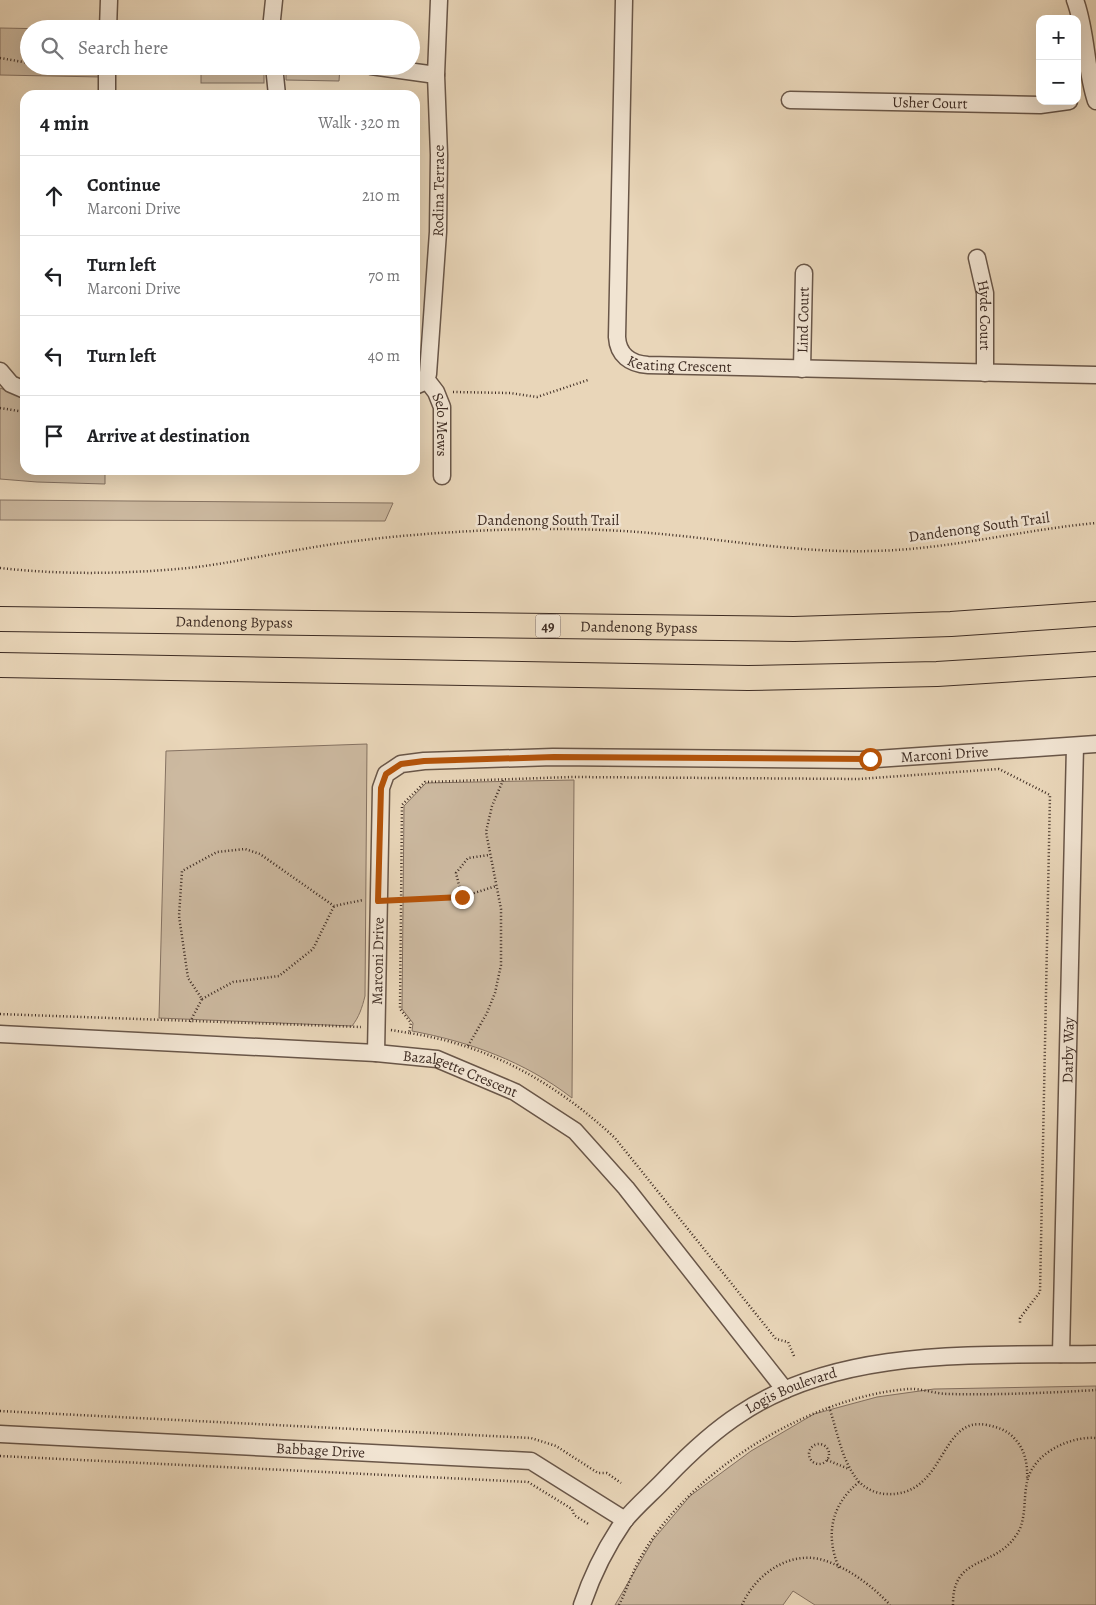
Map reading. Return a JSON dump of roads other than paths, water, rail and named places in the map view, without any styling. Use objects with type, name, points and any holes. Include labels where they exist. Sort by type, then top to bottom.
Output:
[{"type":"highway","name":"Dandenong Bypass","points":[[0,619],[794,629],[942,624],[1096,614]]},
{"type":"highway","points":[[0,665],[748,678],[937,674],[1096,664]]},
{"type":"street","points":[[108,20],[109,0]]},
{"type":"street","points":[[272,20],[274,0]]},
{"type":"street","name":"Rodina Terrace","points":[[426,386],[429,368],[438,232],[439,155],[436,75],[439,0]]},
{"type":"street","name":"Keating Crescent","points":[[624,0],[617,346],[628,359],[640,365],[1096,375]]},
{"type":"street","points":[[1075,0],[1084,32],[1095,97],[1081,99]]},
{"type":"street","points":[[420,73],[436,75]]},
{"type":"street","points":[[107,75],[107,90]]},
{"type":"street","points":[[275,75],[277,90]]},
{"type":"street","name":"Usher Court","points":[[790,100],[1036,105]]},
{"type":"street","name":"Hyde Court","points":[[977,258],[985,293],[985,373]]},
{"type":"street","name":"Lind Court","points":[[802,369],[804,273]]},
{"type":"street","points":[[0,371],[11,384],[20,388]]},
{"type":"street","name":"Selo Mews","points":[[426,386],[442,407],[442,476]]},
{"type":"street","name":"Marconi Drive","points":[[376,1053],[381,788],[386,774],[401,764],[424,761],[554,757],[861,760],[1096,744]]},
{"type":"street","name":"Darby Way","points":[[1061,1354],[1075,746]]},
{"type":"street","name":"Bazalgette Crescent","points":[[0,1034],[376,1053],[436,1059],[515,1092],[575,1131],[626,1188],[785,1390]]},
{"type":"street","name":"Logis Boulevard","points":[[582,1605],[592,1576],[625,1520],[700,1443],[741,1413],[785,1390],[846,1371],[907,1358],[1096,1354]]},
{"type":"street","name":"Babbage Drive","points":[[0,1434],[531,1461],[625,1520]]}]
